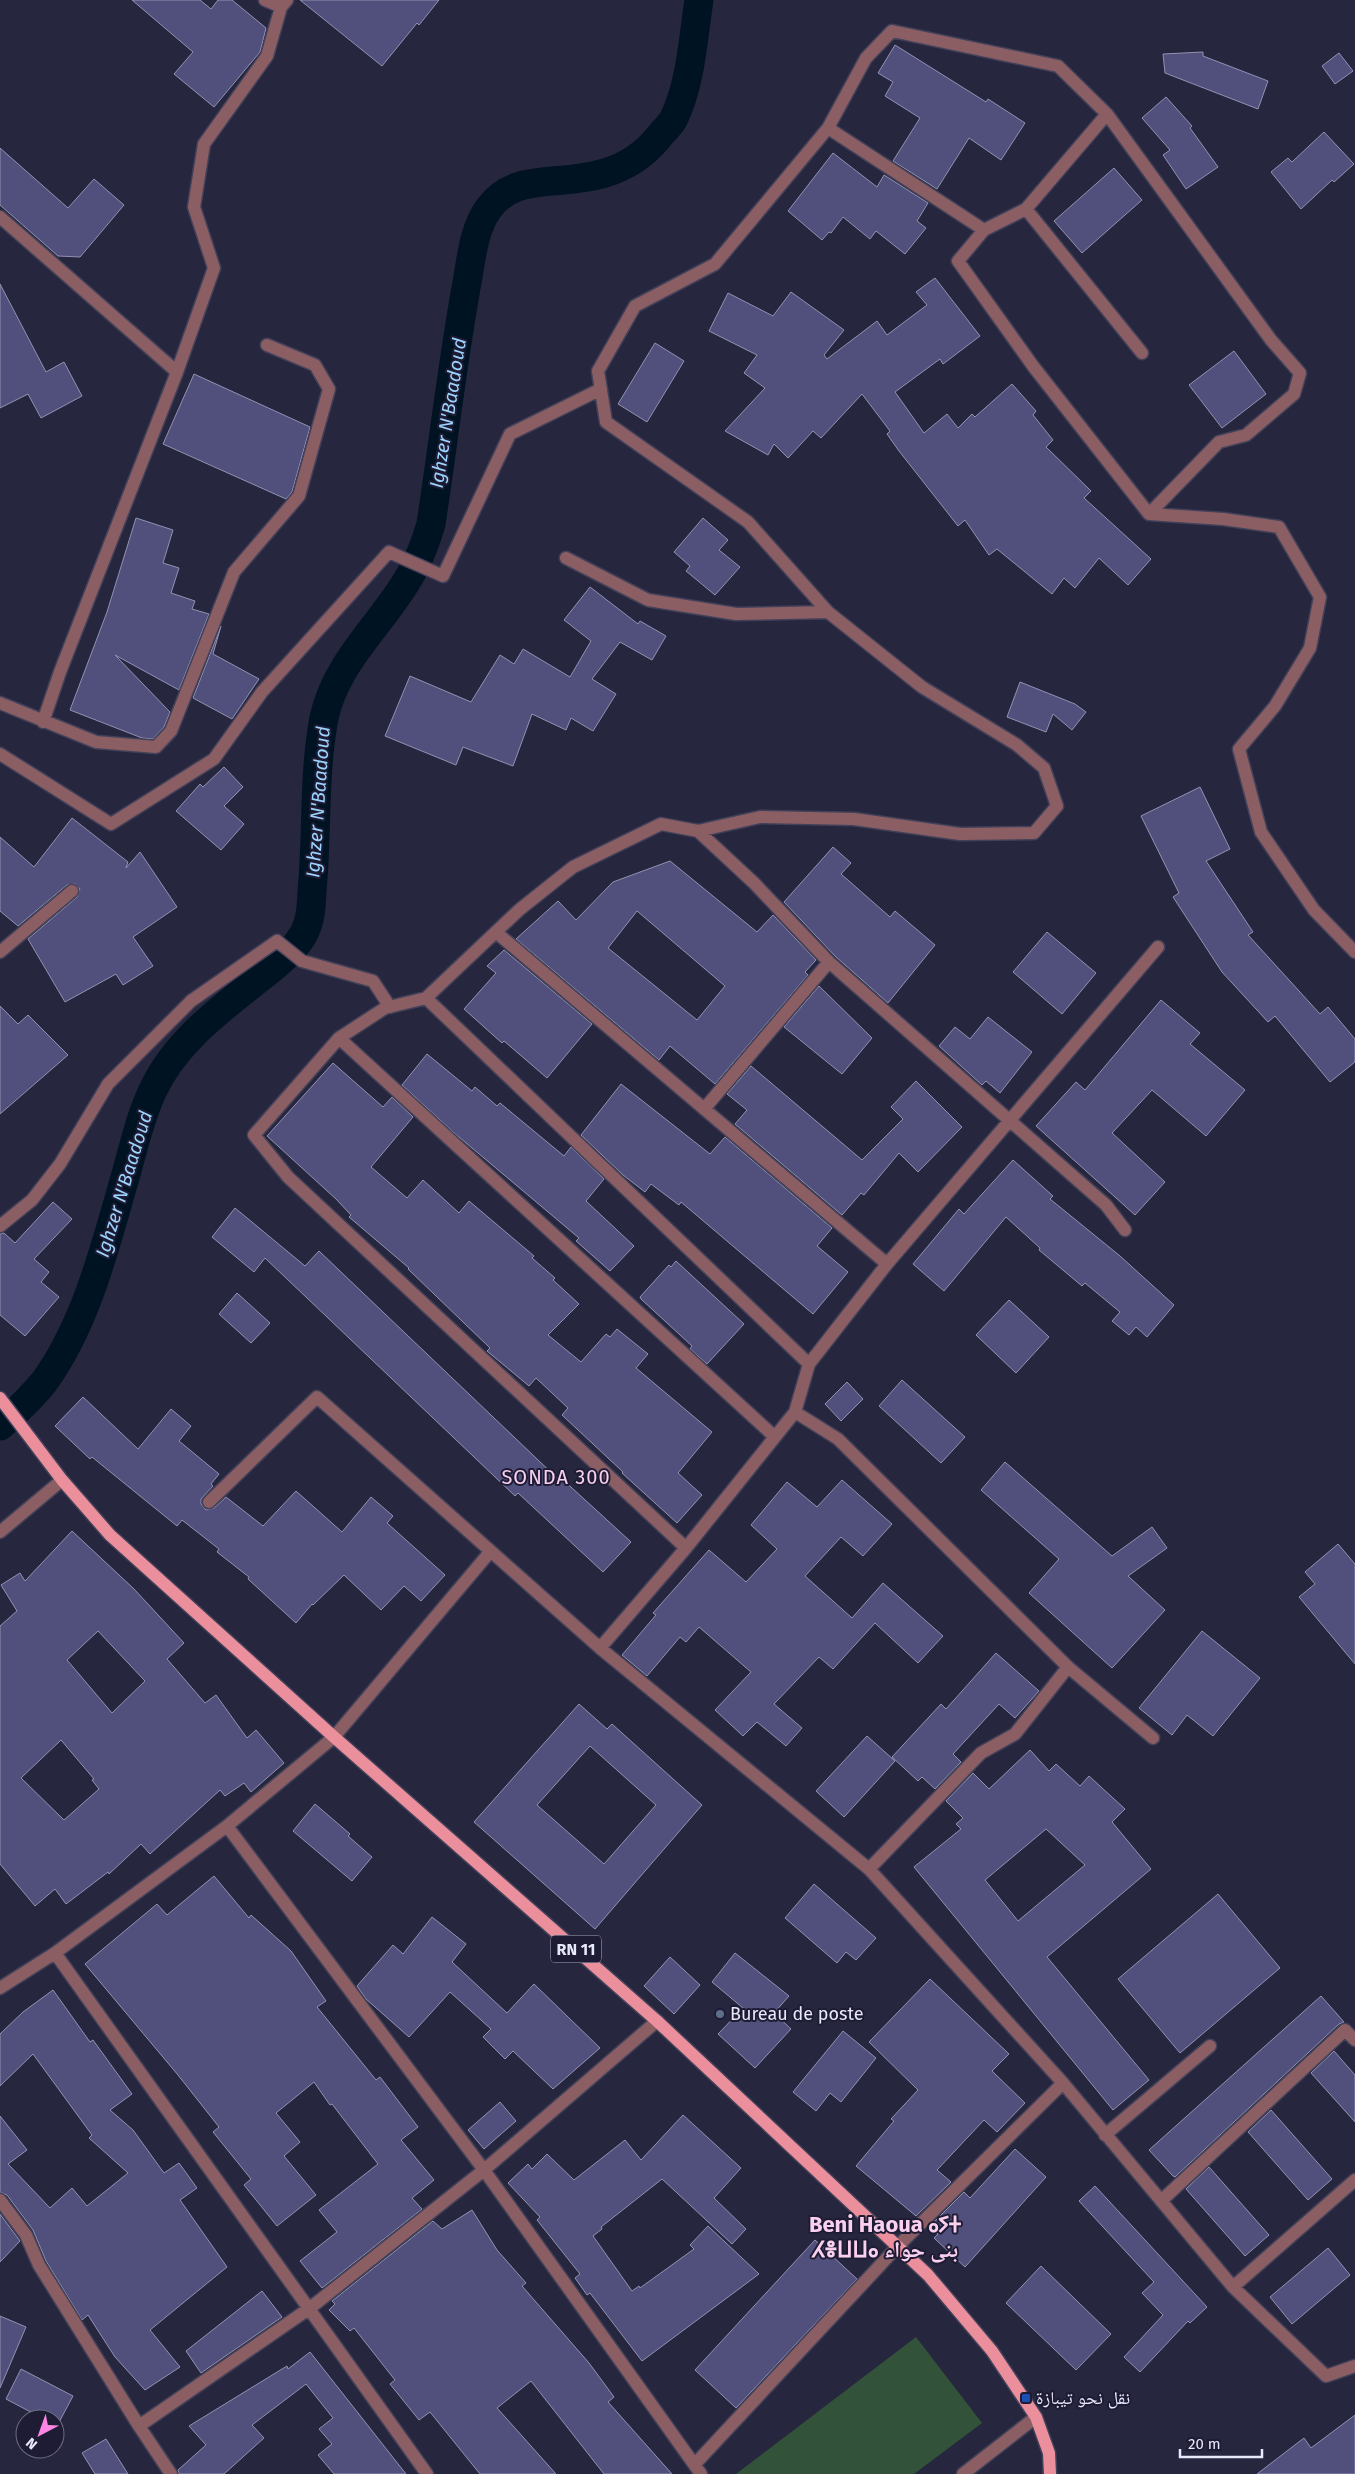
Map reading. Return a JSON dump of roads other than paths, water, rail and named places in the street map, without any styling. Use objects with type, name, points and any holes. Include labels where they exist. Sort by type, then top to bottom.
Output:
[{"type":"main road","name":"RN 11","points":[[0,1398],[62,1480],[110,1535],[334,1737],[657,2021],[928,2275],[992,2351],[1036,2417],[1049,2453],[1050,2474]]},
{"type":"street","points":[[43,722],[64,662],[177,372],[214,268],[194,206],[204,144],[268,56],[284,4],[265,0]]},
{"type":"street","points":[[686,1548],[288,1177],[254,1135],[339,1038],[390,1007],[426,998],[497,933],[519,910],[573,867],[622,841],[661,824],[698,831],[760,817],[854,819],[960,834],[1034,833],[1057,806],[1044,768],[1017,745],[922,687],[828,612],[748,522],[606,422],[598,372],[635,306],[715,264],[828,128],[866,58],[892,31],[1058,66],[1107,114],[1272,340],[1300,374],[1294,394],[1246,435],[1219,442],[1149,514]]},
{"type":"street","points":[[1107,114],[1026,209],[984,230],[958,261],[1034,366],[1149,514],[1223,519],[1279,527],[1320,597],[1310,648],[1275,706],[1239,749],[1261,832],[1314,910],[1355,952]]},
{"type":"street","points":[[828,128],[984,230]]},
{"type":"street","points":[[1026,209],[1142,353]]},
{"type":"street","points":[[0,217],[177,372]]},
{"type":"street","points":[[0,703],[96,742],[156,748],[171,731],[234,572],[299,496],[329,389],[315,365],[267,345]]},
{"type":"street","points":[[0,754],[111,824],[214,759],[262,692],[389,552],[444,576],[510,434],[601,389]]},
{"type":"street","points":[[566,558],[648,600],[736,614],[828,612]]},
{"type":"street","points":[[698,831],[754,883],[829,962],[1106,1205],[1125,1230]]},
{"type":"street","points":[[0,952],[72,891]]},
{"type":"street","points":[[497,933],[887,1264]]},
{"type":"street","points":[[0,1226],[32,1200],[60,1164],[108,1084],[191,1001],[277,941],[302,960],[374,981],[390,1007]]},
{"type":"street","points":[[600,1648],[686,1548],[795,1412],[808,1364],[887,1264],[1158,948]]},
{"type":"street","points":[[704,1109],[829,962]]},
{"type":"street","points":[[426,998],[808,1364]]},
{"type":"street","points":[[339,1038],[775,1437]]},
{"type":"street","points":[[209,1502],[317,1397],[600,1648],[869,1869],[1063,2083],[1233,2287],[1326,2376],[1355,2366]]},
{"type":"street","points":[[795,1412],[838,1439],[1068,1667],[1153,1738]]},
{"type":"street","points":[[0,1532],[62,1480]]},
{"type":"street","points":[[0,1988],[55,1953],[227,1826],[334,1737],[490,1552]]},
{"type":"street","points":[[869,1869],[981,1753],[1015,1734],[1068,1667]]},
{"type":"street","points":[[227,1826],[484,2170],[698,2469],[898,2246],[1063,2083]]},
{"type":"street","points":[[55,1953],[427,2474]]},
{"type":"street","points":[[139,2426],[310,2308],[484,2170],[657,2021]]},
{"type":"street","points":[[1161,2201],[1345,2030],[1355,2040]]},
{"type":"street","points":[[1105,2135],[1210,2046]]},
{"type":"street","points":[[1233,2287],[1355,2180]]},
{"type":"street","points":[[0,2200],[26,2235],[39,2265],[171,2474]]},
{"type":"street","points":[[963,2474],[1036,2417]]},
{"type":"waterway","name":"Ighzer N'Baadoud","points":[[0,1426],[44,1382],[59,1359],[84,1308],[103,1255],[144,1111],[162,1074],[183,1045],[196,1032],[286,956],[298,943],[306,928],[311,907],[317,778],[324,718],[330,697],[339,678],[412,572],[423,549],[431,524],[456,347],[471,257],[479,226],[489,208],[509,190],[534,183],[599,175],[627,164],[651,146],[674,118],[680,104],[691,60],[699,0]]},
{"type":"place","name":"Bureau de poste","points":[[720,2014]]},
{"type":"place","name":"نقل نحو تيبازة","points":[[1026,2398]]},
{"type":"district","name":"SONDA 300","points":[[556,1477]]},
{"type":"district","name":"Beni Haoua ⴰⵢⵜ ⵃⴻⵡⵡⴰ بنى حواء","points":[[885,2236]]}]
